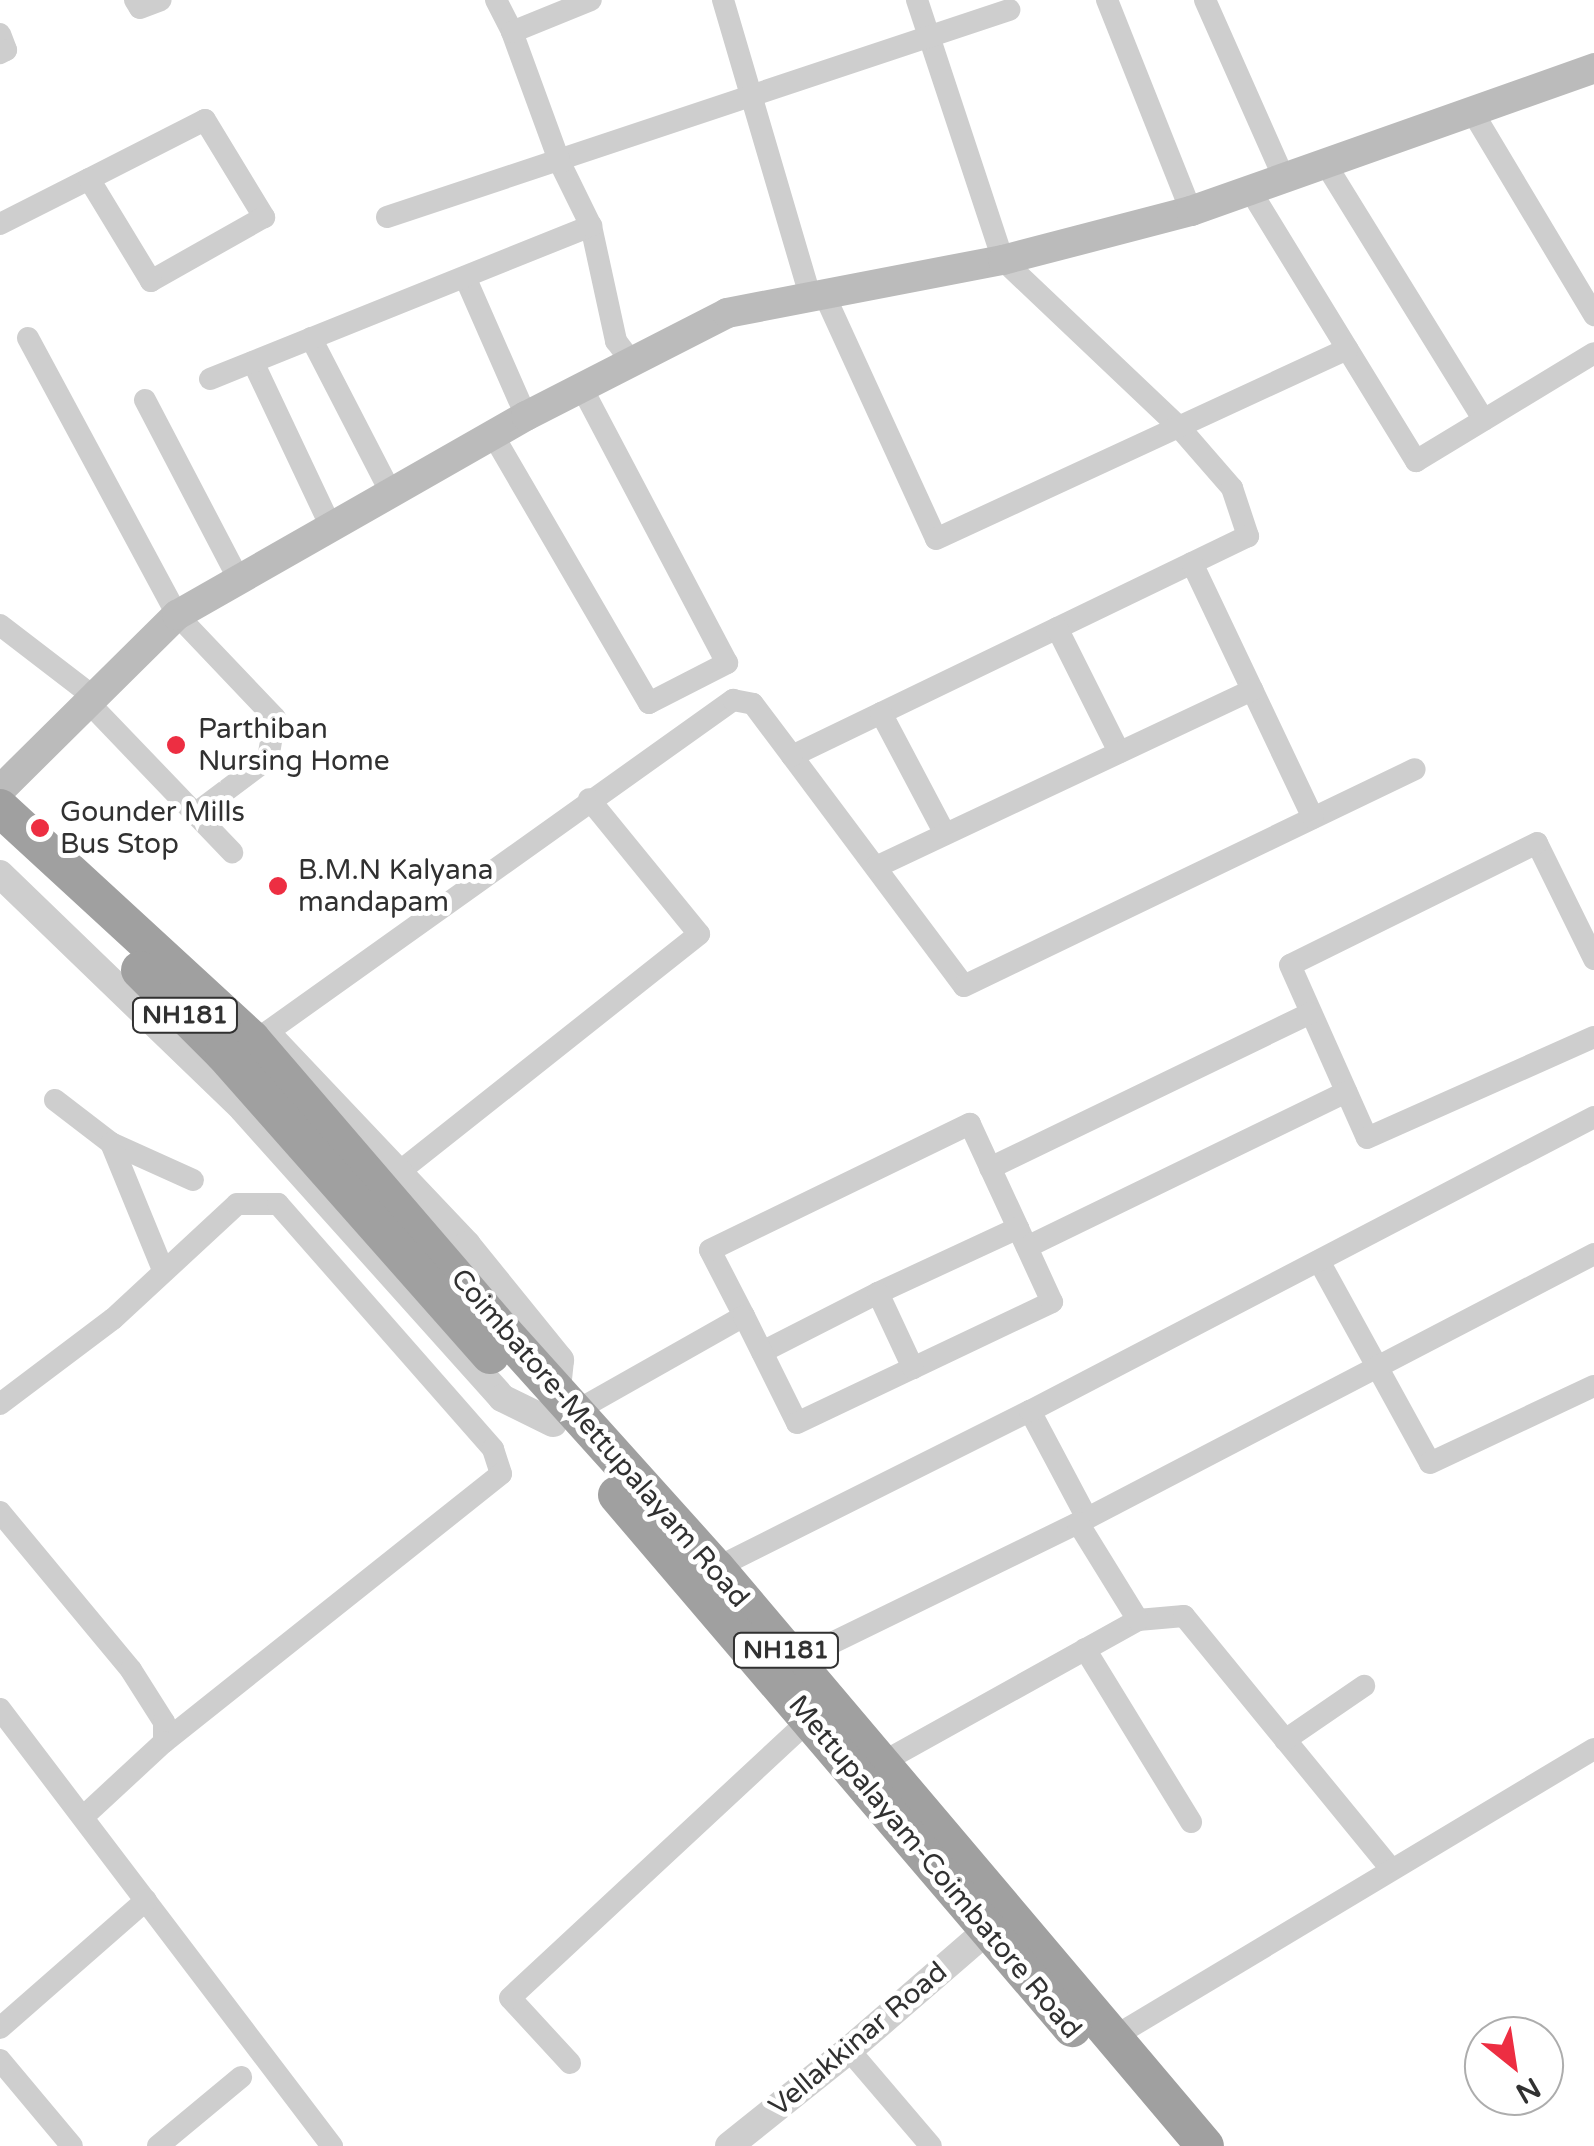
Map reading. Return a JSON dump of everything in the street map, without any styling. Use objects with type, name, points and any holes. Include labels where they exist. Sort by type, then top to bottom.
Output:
[{"type":"highway","name":"NH181","points":[[0,808],[250,1040],[349,1171]]},
{"type":"highway","name":"Mettupalayam-Coimbatore Road","points":[[0,841],[349,1171],[562,1407],[810,1720],[997,1921],[1176,2146]]},
{"type":"highway","name":"Coimbatore-Mettupalayam Road","points":[[562,1407],[716,1568],[882,1763],[997,1921],[1112,2038],[1205,2146]]},
{"type":"main road","points":[[0,791],[177,615],[526,416],[727,313],[1003,260],[1191,211],[1594,68]]},
{"type":"street","points":[[135,0],[140,8],[161,0]]},
{"type":"street","points":[[496,0],[512,32],[560,162],[591,226],[616,340],[632,362]]},
{"type":"street","points":[[512,32],[591,0]]},
{"type":"street","points":[[723,0],[817,295],[936,539],[1347,348]]},
{"type":"street","points":[[792,756],[1248,536],[1232,488],[1178,427],[1003,260],[917,0]]},
{"type":"street","points":[[1108,0],[1191,211]]},
{"type":"street","points":[[1205,0],[1284,178]]},
{"type":"street","points":[[387,217],[560,162],[750,93],[1009,10]]},
{"type":"street","points":[[0,34],[6,50],[0,53]]},
{"type":"street","points":[[1472,111],[1594,315]]},
{"type":"street","points":[[0,224],[205,120],[264,218],[151,281],[89,179]]},
{"type":"street","points":[[1325,163],[1484,420]]},
{"type":"street","points":[[1250,190],[1416,461],[1594,354]]},
{"type":"street","points":[[210,378],[591,226]]},
{"type":"street","points":[[465,277],[526,416]]},
{"type":"street","points":[[28,338],[177,615],[275,718],[268,758],[196,813]]},
{"type":"street","points":[[312,338],[391,493]]},
{"type":"street","points":[[253,362],[331,527]]},
{"type":"street","points":[[493,435],[649,703],[728,663],[582,388]]},
{"type":"street","points":[[144,400],[239,580]]},
{"type":"street","points":[[1178,427],[1232,413]]},
{"type":"street","points":[[1192,564],[1313,818]]},
{"type":"street","points":[[0,625],[92,700],[232,852]]},
{"type":"street","points":[[1057,628],[1119,752]]},
{"type":"street","points":[[876,867],[1252,690]]},
{"type":"street","points":[[266,1033],[733,700],[753,704],[964,986],[1415,769]]},
{"type":"street","points":[[880,713],[945,834]]},
{"type":"street","points":[[0,791],[266,1033],[467,1245],[560,1360],[562,1407]]},
{"type":"street","points":[[399,1172],[699,934],[590,800]]},
{"type":"street","points":[[1594,959],[1537,843],[1290,965],[1367,1138],[1594,1037]]},
{"type":"street","points":[[0,874],[243,1109],[502,1398],[562,1407],[744,1316]]},
{"type":"street","points":[[990,1168],[1310,1013]]},
{"type":"street","points":[[762,1352],[878,1293],[1023,1238],[1346,1092]]},
{"type":"street","points":[[56,1100],[111,1143],[193,1180]]},
{"type":"street","points":[[716,1568],[1030,1411],[1594,1117]]},
{"type":"street","points":[[970,1124],[1023,1238],[1052,1302],[797,1423],[710,1250],[970,1124]]},
{"type":"street","points":[[111,1143],[164,1272]]},
{"type":"street","points":[[0,1404],[113,1319],[238,1204],[278,1204],[493,1450],[500,1474],[164,1742],[83,1817]]},
{"type":"street","points":[[795,1660],[1082,1521],[1594,1254]]},
{"type":"street","points":[[1319,1261],[1430,1463],[1594,1386]]},
{"type":"street","points":[[878,1293],[913,1368]]},
{"type":"street","points":[[1030,1411],[1082,1521],[1138,1620]]},
{"type":"street","points":[[0,1512],[130,1670],[164,1722],[164,1742]]},
{"type":"street","points":[[882,1763],[1138,1620],[1184,1616],[1391,1868]]},
{"type":"street","points":[[1085,1649],[1191,1822]]},
{"type":"street","points":[[1285,1740],[1364,1686]]},
{"type":"street","points":[[0,1709],[332,2146]]},
{"type":"street","points":[[570,2062],[510,1998],[810,1720]]},
{"type":"street","points":[[1112,2038],[1594,1749]]},
{"type":"street","points":[[0,2028],[146,1900]]},
{"type":"street","name":"Vellakkinar Road","points":[[729,2146],[850,2050],[997,1921]]},
{"type":"street","points":[[850,2050],[931,2146]]},
{"type":"street","points":[[0,2060],[72,2146]]},
{"type":"street","points":[[158,2146],[241,2077]]},
{"type":"place","name":"Parthiban Nursing Home","points":[[176,745]]},
{"type":"place","name":"Gounder Mills Bus Stop","points":[[40,828]]},
{"type":"place","name":"B.M.N Kalyana mandapam","points":[[278,886]]}]
